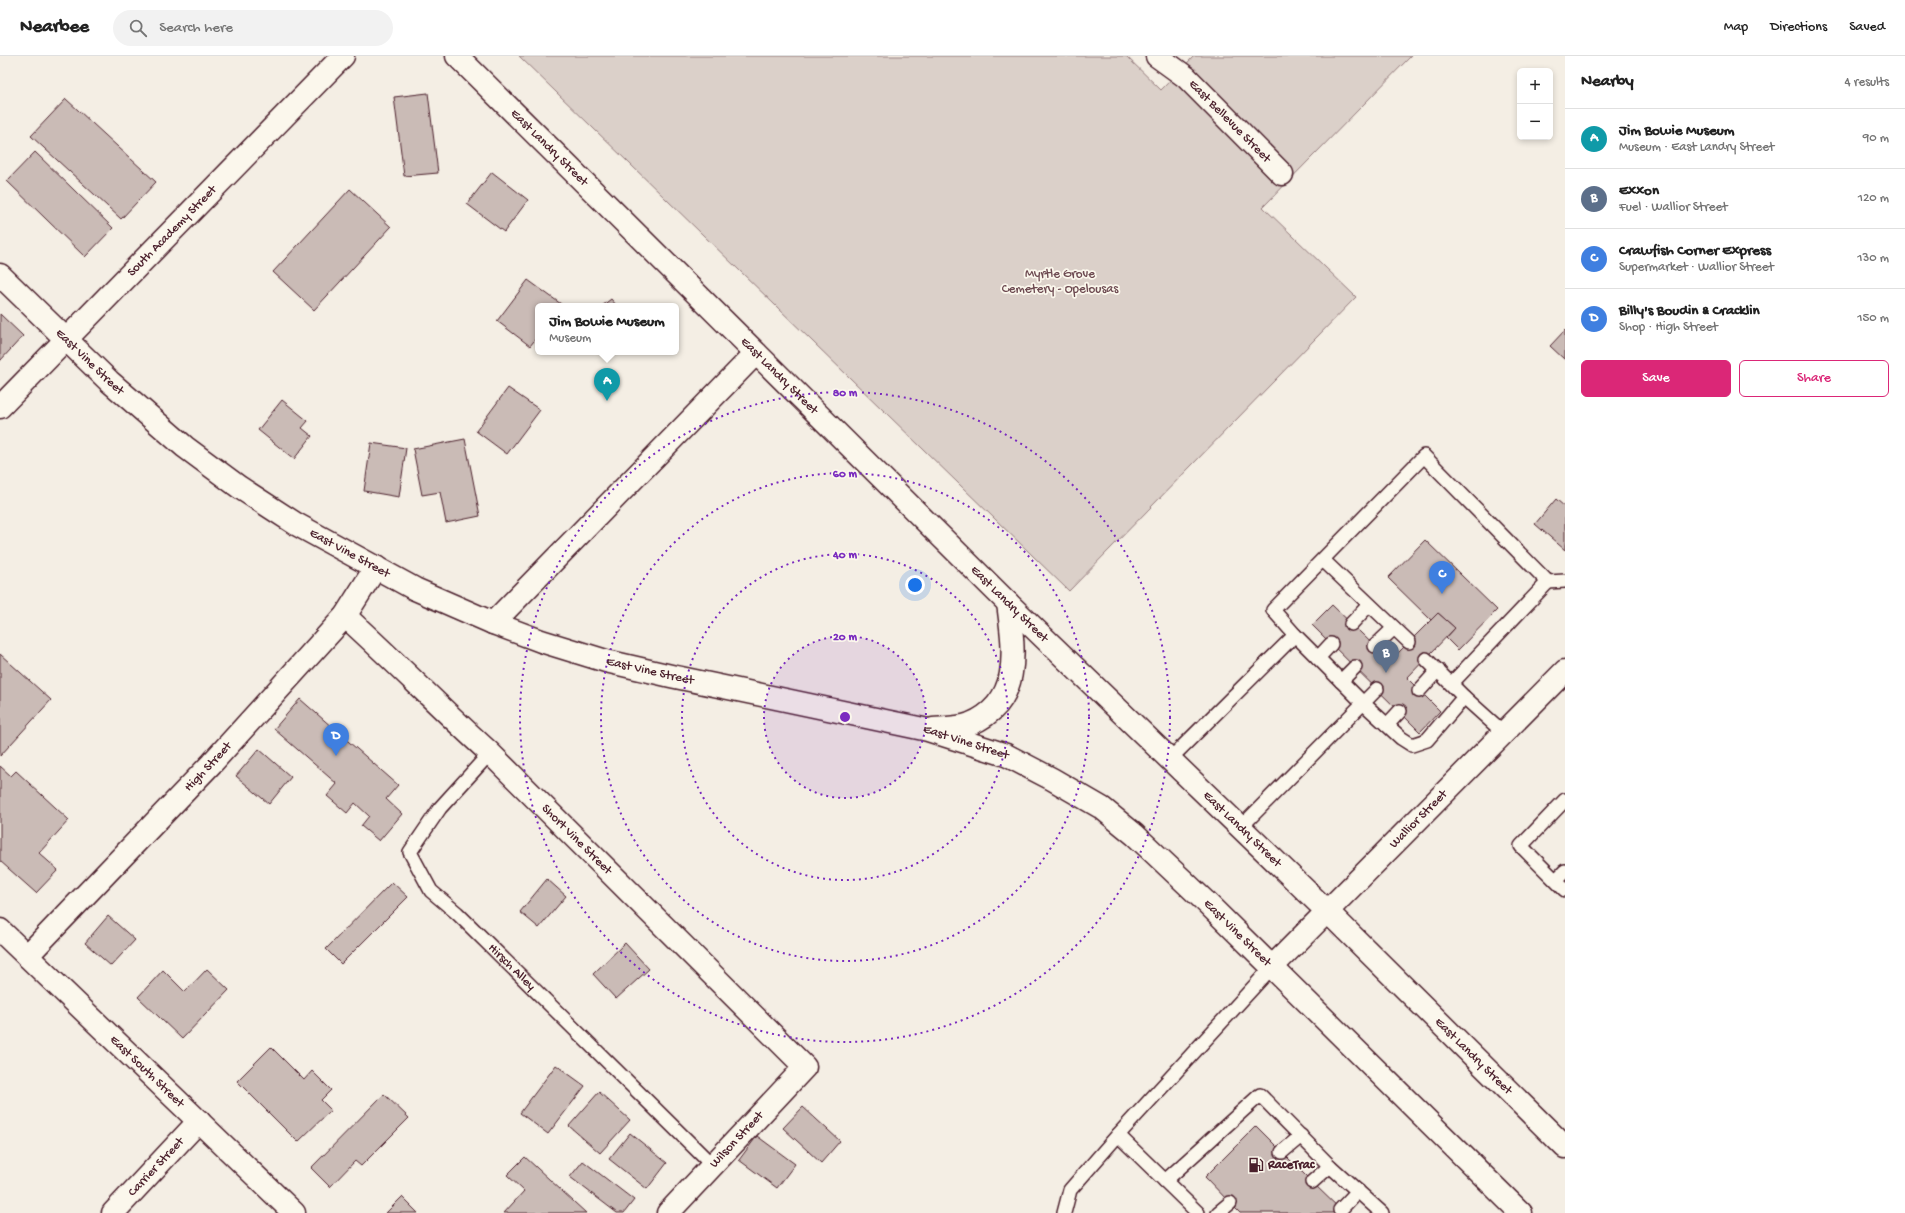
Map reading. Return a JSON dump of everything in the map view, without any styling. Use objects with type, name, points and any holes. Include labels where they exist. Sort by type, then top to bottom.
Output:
[{"type":"main road","name":"South Academy Street","points":[[0,407],[343,56]]},
{"type":"main road","name":"East Landry Street","points":[[457,56],[1008,603],[1241,827],[1565,1147]]},
{"type":"main road","name":"East Bellevue Street","points":[[1157,56],[1186,77],[1282,174]]},
{"type":"main road","name":"East Vine Street","points":[[0,275],[109,380],[185,447],[239,487],[296,524],[415,589],[492,623],[541,641],[606,661],[928,730],[1006,755],[1052,779],[1102,808],[1203,898],[1521,1213]]},
{"type":"main road","points":[[492,623],[756,353]]},
{"type":"main road","name":"High Street","points":[[27,956],[212,763],[345,616],[376,567]]},
{"type":"main road","points":[[928,730],[969,724],[987,715],[1000,701],[1011,681],[1013,660],[1008,603]]},
{"type":"main road","name":"Short Vine Street","points":[[345,616],[389,655],[460,726],[490,753],[805,1067]]},
{"type":"main road","name":"Wallior Street","points":[[1272,967],[1565,671]]},
{"type":"main road","name":"East South Street","points":[[0,930],[294,1213]]},
{"type":"main road","name":"Wilson Street","points":[[668,1213],[805,1067]]},
{"type":"main road","name":"Carrier Street","points":[[113,1213],[199,1121]]},
{"type":"lane","points":[[1464,696],[1426,740],[1412,745],[1401,738],[1363,703],[1295,635],[1273,610],[1424,456],[1548,582]]},
{"type":"lane","points":[[1322,560],[1409,642]]},
{"type":"lane","points":[[1452,683],[1548,582],[1565,581]]},
{"type":"lane","points":[[1351,624],[1369,605]]},
{"type":"lane","points":[[1375,646],[1394,628]]},
{"type":"lane","points":[[1170,759],[1295,635]]},
{"type":"lane","points":[[1318,658],[1331,644]]},
{"type":"lane","points":[[1426,658],[1504,733]]},
{"type":"lane","points":[[1341,681],[1355,667]]},
{"type":"lane","points":[[1419,691],[1438,670]]},
{"type":"lane","points":[[1241,827],[1377,689]]},
{"type":"lane","points":[[1387,725],[1400,711]]},
{"type":"lane","name":"Hirsch Alley","points":[[490,753],[440,808],[410,852],[431,891],[457,913],[713,1166]]},
{"type":"lane","points":[[1565,800],[1522,846],[1565,890]]},
{"type":"lane","points":[[1556,880],[1565,871]]},
{"type":"lane","points":[[1064,1213],[1070,1190],[1118,1135],[1272,967]]},
{"type":"lane","points":[[1165,1181],[1260,1096],[1330,1166],[1382,1213]]},
{"type":"lane","points":[[1118,1135],[1198,1213]]},
{"type":"lane","points":[[1282,1152],[1301,1136]]},
{"type":"lane","points":[[1312,1182],[1330,1166]]},
{"type":"lane","points":[[1340,1210],[1358,1191]]},
{"type":"lane","points":[[1218,1213],[1230,1203]]},
{"type":"green space","name":"Myrtle Grove Cemetery - Opelousas","points":[[519,56],[1126,56],[1161,90],[1194,56],[1411,56],[1263,207],[1356,297],[1069,591]]},
{"type":"building","points":[[428,93],[438,173],[404,176],[394,97]]},
{"type":"building","points":[[66,99],[156,182],[121,219],[31,136]]},
{"type":"building","points":[[35,152],[113,228],[85,257],[7,181]]},
{"type":"building","points":[[492,172],[528,200],[504,232],[467,204]]},
{"type":"building","points":[[350,189],[391,227],[314,310],[273,272]]},
{"type":"building","points":[[528,280],[560,303],[535,303],[535,340],[530,346],[497,321]]},
{"type":"building","points":[[611,299],[614,303],[606,303]]},
{"type":"building","points":[[0,314],[23,336],[0,361]]},
{"type":"building","points":[[1565,330],[1565,360],[1550,346]]},
{"type":"building","points":[[508,388],[540,410],[507,454],[476,431]]},
{"type":"building","points":[[282,400],[308,421],[302,428],[312,436],[294,459],[258,430]]},
{"type":"building","points":[[465,439],[480,516],[446,523],[440,492],[422,495],[413,449]]},
{"type":"building","points":[[371,443],[406,448],[399,497],[364,491]]},
{"type":"building","points":[[1556,499],[1565,507],[1565,550],[1535,524]]},
{"type":"building","points":[[1425,540],[1497,610],[1458,650],[1446,638],[1455,628],[1438,613],[1431,620],[1388,578]]},
{"type":"building","points":[[1332,605],[1390,661],[1438,613],[1455,628],[1407,678],[1440,711],[1420,732],[1312,625]]},
{"type":"building","points":[[0,654],[51,700],[0,756]]},
{"type":"building","points":[[300,699],[398,785],[386,799],[402,814],[379,841],[361,826],[369,816],[355,803],[347,813],[327,796],[337,784],[274,729]]},
{"type":"building","points":[[259,749],[291,777],[269,804],[236,776]]},
{"type":"building","points":[[0,766],[11,776],[16,771],[69,820],[39,853],[58,870],[36,893],[0,861]]},
{"type":"building","points":[[547,879],[566,896],[539,928],[520,912]]},
{"type":"building","points":[[392,882],[408,897],[341,964],[326,949]]},
{"type":"building","points":[[108,916],[135,940],[111,966],[85,943]]},
{"type":"building","points":[[625,943],[649,969],[616,999],[593,974]]},
{"type":"building","points":[[207,969],[229,990],[182,1039],[138,997],[163,970],[185,992]]},
{"type":"building","points":[[271,1047],[304,1080],[312,1071],[331,1090],[321,1100],[331,1110],[298,1142],[237,1081]]},
{"type":"building","points":[[556,1065],[585,1086],[548,1134],[520,1113]]},
{"type":"building","points":[[599,1092],[630,1120],[600,1153],[569,1126]]},
{"type":"building","points":[[384,1094],[409,1118],[361,1166],[355,1161],[330,1187],[311,1168]]},
{"type":"building","points":[[803,1107],[840,1141],[821,1163],[783,1128]]},
{"type":"building","name":"RaceTrac","points":[[1256,1126],[1344,1213],[1240,1213],[1205,1177]]},
{"type":"building","points":[[630,1133],[667,1163],[647,1189],[609,1159]]},
{"type":"building","points":[[757,1136],[795,1164],[777,1188],[739,1160]]},
{"type":"building","points":[[525,1157],[586,1213],[504,1213],[524,1191],[507,1175]]},
{"type":"building","points":[[583,1161],[634,1200],[624,1213],[617,1213],[570,1177]]},
{"type":"building","points":[[402,1197],[418,1213],[386,1213]]},
{"type":"place","name":"Jim Bowie Museum","points":[[607,401]]},
{"type":"place","name":"Crawfish Corner Express","points":[[1442,594]]},
{"type":"place","name":"Exxon","points":[[1386,673]]},
{"type":"place","name":"Billy's Boudin & Cracklin","points":[[336,756]]},
{"type":"place","name":"RaceTrac","points":[[1256,1165]]}]
